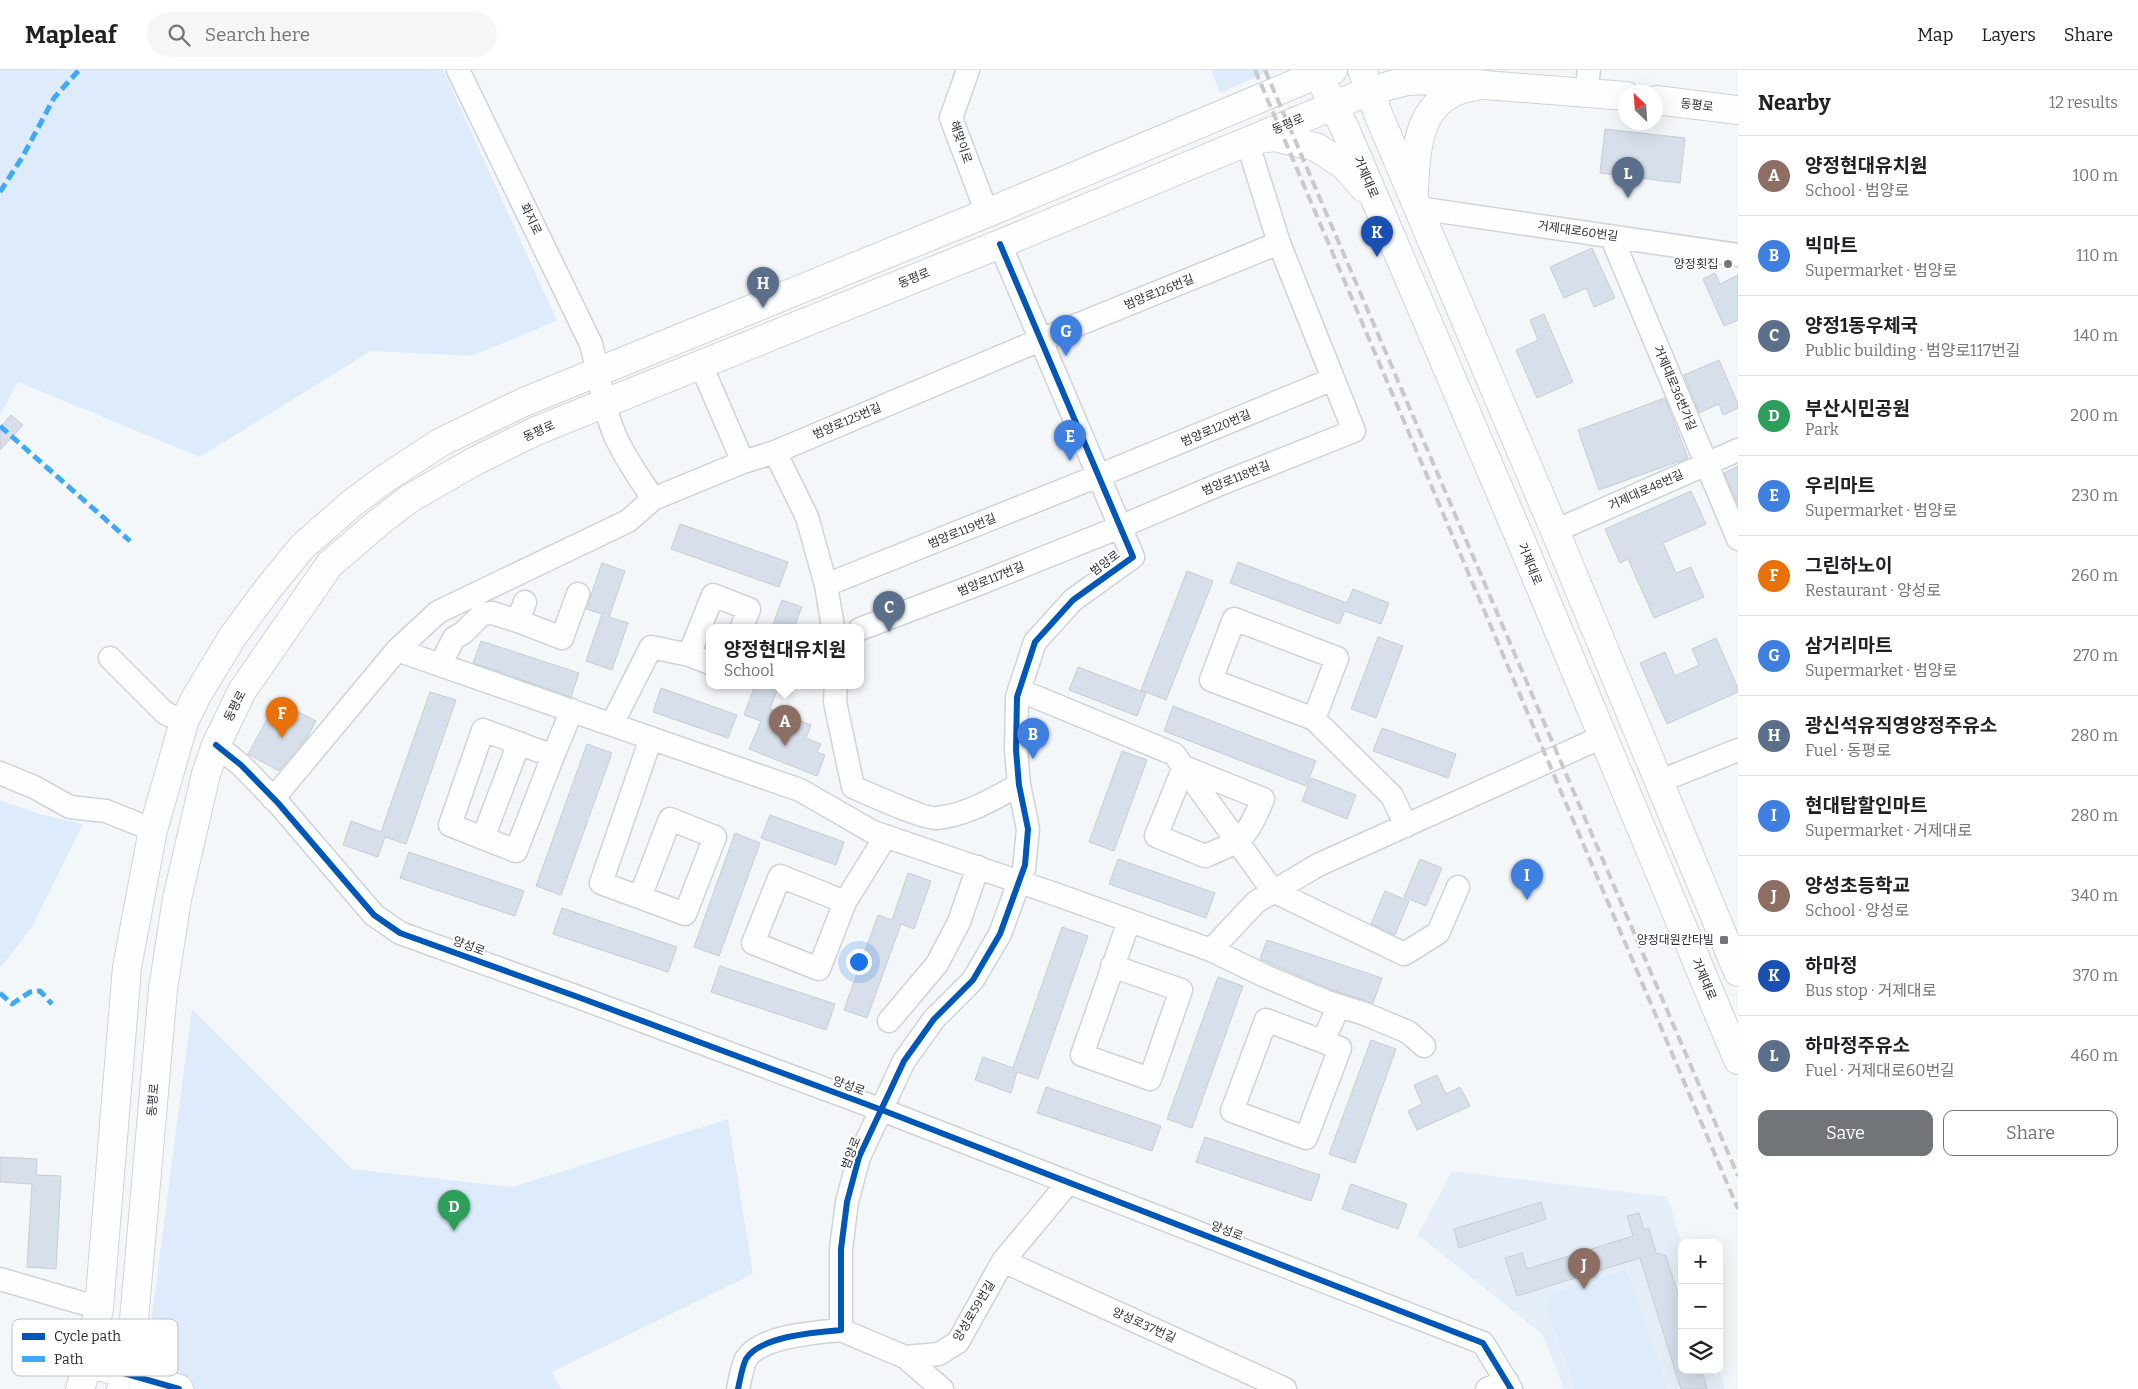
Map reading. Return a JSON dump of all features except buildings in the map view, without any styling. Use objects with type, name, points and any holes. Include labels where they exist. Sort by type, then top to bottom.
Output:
[{"type":"main road","points":[[97,1319],[127,967],[153,830],[184,722],[214,666],[267,590],[302,547],[351,504],[386,478],[441,442],[524,402],[987,213],[1322,71]]},
{"type":"main road","name":"거제대로","points":[[1322,71],[1334,104],[1522,543],[1738,1060]]},
{"type":"main road","points":[[1416,203],[1415,156],[1419,136],[1425,121],[1435,105],[1454,92],[1496,77]]},
{"type":"main road","name":"동평로","points":[[134,1319],[163,989],[177,899],[206,774],[216,745],[242,690],[330,564],[378,523],[409,499],[475,461],[536,431],[1000,244],[1248,141],[1334,104],[1365,80],[1460,81],[1496,77],[1588,81],[1618,93]]},
{"type":"main road","points":[[1365,80],[1738,972]]},
{"type":"main road","name":"동평로","points":[[1663,101],[1738,110]]},
{"type":"main road","points":[[1248,141],[1274,137],[1316,147],[1345,166],[1376,202]]},
{"type":"main road","points":[[80,1389],[84,1376]]},
{"type":"main road","points":[[113,1376],[124,1382],[179,1389]]},
{"type":"street","name":"화지로","points":[[458,70],[591,344],[604,403],[614,435],[653,499]]},
{"type":"street","name":"해맞이로","points":[[968,70],[951,118],[987,213]]},
{"type":"street","points":[[1248,141],[1279,244],[1333,379]]},
{"type":"street","name":"거제대로60번길","points":[[1416,203],[1738,255]]},
{"type":"street","name":"거제대로36번가길","points":[[1611,236],[1738,539]]},
{"type":"street","name":"범양로","points":[[1000,244],[1133,557],[1073,600],[1036,642],[1019,690],[1017,697],[1016,750],[1019,784],[1028,829],[1024,869]]},
{"type":"street","name":"범양로126번길","points":[[1040,340],[1279,244]]},
{"type":"street","name":"범양로125번길","points":[[273,799],[397,650],[438,612],[628,521],[653,499],[743,462],[774,452],[1040,340]]},
{"type":"street","points":[[701,365],[743,462]]},
{"type":"street","name":"범양로118번길","points":[[1120,527],[1218,485],[1354,431],[1333,379]]},
{"type":"street","name":"범양로120번길","points":[[1098,476],[1333,379]]},
{"type":"street","name":"거제대로48번길","points":[[1555,531],[1738,450]]},
{"type":"street","points":[[774,452],[807,517],[826,586],[832,624]]},
{"type":"street","name":"범양로119번길","points":[[826,586],[1098,476]]},
{"type":"street","name":"범양로117번길","points":[[864,627],[1120,527]]},
{"type":"street","points":[[440,665],[454,638],[463,633],[482,614],[521,612],[562,638],[578,594]]},
{"type":"street","points":[[707,624],[712,595],[749,609],[743,624]]},
{"type":"street","points":[[1314,719],[1337,658],[1234,619],[1211,680],[1314,719],[1392,796],[1406,826]]},
{"type":"street","points":[[612,724],[651,647],[700,659],[706,627]]},
{"type":"street","points":[[397,650],[800,790],[873,832],[978,867],[1211,950],[1265,976],[1408,1032],[1424,1046]]},
{"type":"street","points":[[110,658],[164,713],[184,722]]},
{"type":"street","points":[[1019,690],[1174,754],[1273,891],[1404,954],[1438,933],[1458,887]]},
{"type":"street","points":[[836,693],[854,786],[842,813]]},
{"type":"street","points":[[553,756],[484,730],[450,825],[516,851],[572,710]]},
{"type":"street","points":[[1211,950],[1256,902],[1318,865],[1602,737]]},
{"type":"street","points":[[640,896],[601,883],[651,738]]},
{"type":"street","points":[[483,838],[519,743]]},
{"type":"street","name":"양성로","points":[[216,745],[241,766],[273,799],[374,915],[400,933],[882,1110],[1483,1343],[1502,1386]]},
{"type":"street","points":[[1658,782],[1738,750]]},
{"type":"street","points":[[1184,767],[1263,799],[1252,825],[1238,842],[1205,856],[1156,836],[1184,767]]},
{"type":"street","points":[[0,774],[34,787],[70,807],[106,811],[153,830]]},
{"type":"street","points":[[854,786],[935,819],[974,809],[1019,784]]},
{"type":"street","points":[[845,902],[780,876],[754,943],[819,969],[845,902],[886,836]]},
{"type":"street","points":[[889,1021],[937,964],[959,922],[978,867]]},
{"type":"street","name":"범양로","points":[[841,1330],[841,1249],[847,1202],[859,1157],[909,1054],[934,1019],[973,980],[1000,934],[1015,894]]},
{"type":"street","points":[[1112,966],[1181,990],[1150,1079],[1082,1055],[1112,966],[1129,921]]},
{"type":"street","points":[[1323,1041],[1339,1006]]},
{"type":"street","points":[[1266,1020],[1323,1041],[1340,1048],[1306,1138],[1232,1111],[1266,1020]]},
{"type":"street","name":"양성로59번길","points":[[841,1330],[905,1357],[939,1354],[958,1342],[1003,1261],[1069,1182]]},
{"type":"street","name":"양성로37번길","points":[[1003,1261],[1285,1389]]},
{"type":"street","points":[[0,1279],[99,1308]]},
{"type":"street","points":[[738,1389],[746,1358],[765,1344],[806,1333],[841,1330]]},
{"type":"street","points":[[905,1357],[942,1389]]},
{"type":"shaded area","points":[[0,70],[443,70],[557,321],[471,356],[371,351],[200,457],[18,382],[0,415]]},
{"type":"shaded area","points":[[1211,70],[1271,70],[1220,93]]},
{"type":"shaded area","points":[[0,800],[39,814],[83,824],[32,927],[0,968]]},
{"type":"shaded area","points":[[192,1009],[352,1169],[513,1187],[728,1119],[753,1274],[552,1372],[562,1389],[133,1389],[137,1376],[178,1376],[178,1319],[151,1319]]},
{"type":"shaded area","points":[[1452,1171],[1668,1197],[1680,1239],[1678,1239],[1678,1374],[1720,1374],[1725,1389],[1564,1389],[1542,1334],[1418,1235]]},
{"type":"shaded area","points":[[1626,1269],[1667,1389],[1576,1389],[1547,1312],[1548,1295]]},
{"type":"railway","points":[[1255,70],[1738,1209]]},
{"type":"railway","points":[[1265,70],[1738,1176]]},
{"type":"marked path","points":[[0,192],[23,156],[54,98],[79,70]]},
{"type":"marked path","points":[[0,426],[130,541]]},
{"type":"marked path","points":[[0,993],[12,1004],[30,992],[40,991],[52,1004]]},
{"type":"cycle path","points":[[738,1389],[746,1359],[753,1351],[763,1345],[790,1337],[841,1330],[841,1249],[847,1202],[859,1157],[904,1061],[934,1019],[973,980],[1000,934],[1025,865],[1028,829],[1019,785],[1016,750],[1017,697],[1035,642],[1073,600],[1133,557],[1000,244]]},
{"type":"cycle path","points":[[216,745],[241,765],[278,803],[374,915],[400,933],[882,1110],[1483,1343],[1511,1389]]},
{"type":"cycle path","points":[[134,1376],[179,1389]]},
{"type":"place","name":"하마정주유소","points":[[1628,198]]},
{"type":"place","name":"하마정","points":[[1377,257]]},
{"type":"place","name":"양정횟집","points":[[1728,264]]},
{"type":"place","name":"광신석유직영양정주유소","points":[[763,308]]},
{"type":"place","name":"삼거리마트","points":[[1066,356]]},
{"type":"place","name":"우리마트","points":[[1070,461]]},
{"type":"place","name":"양정1동우체국","points":[[889,632]]},
{"type":"place","name":"그린하노이","points":[[282,738]]},
{"type":"place","name":"양정현대유치원","points":[[785,746]]},
{"type":"place","name":"빅마트","points":[[1033,759]]},
{"type":"place","name":"현대탑할인마트","points":[[1527,900]]},
{"type":"place","name":"양정대원칸타빌","points":[[1724,940]]},
{"type":"place","name":"부산시민공원","points":[[454,1231]]},
{"type":"place","name":"양성초등학교","points":[[1584,1289]]}]
